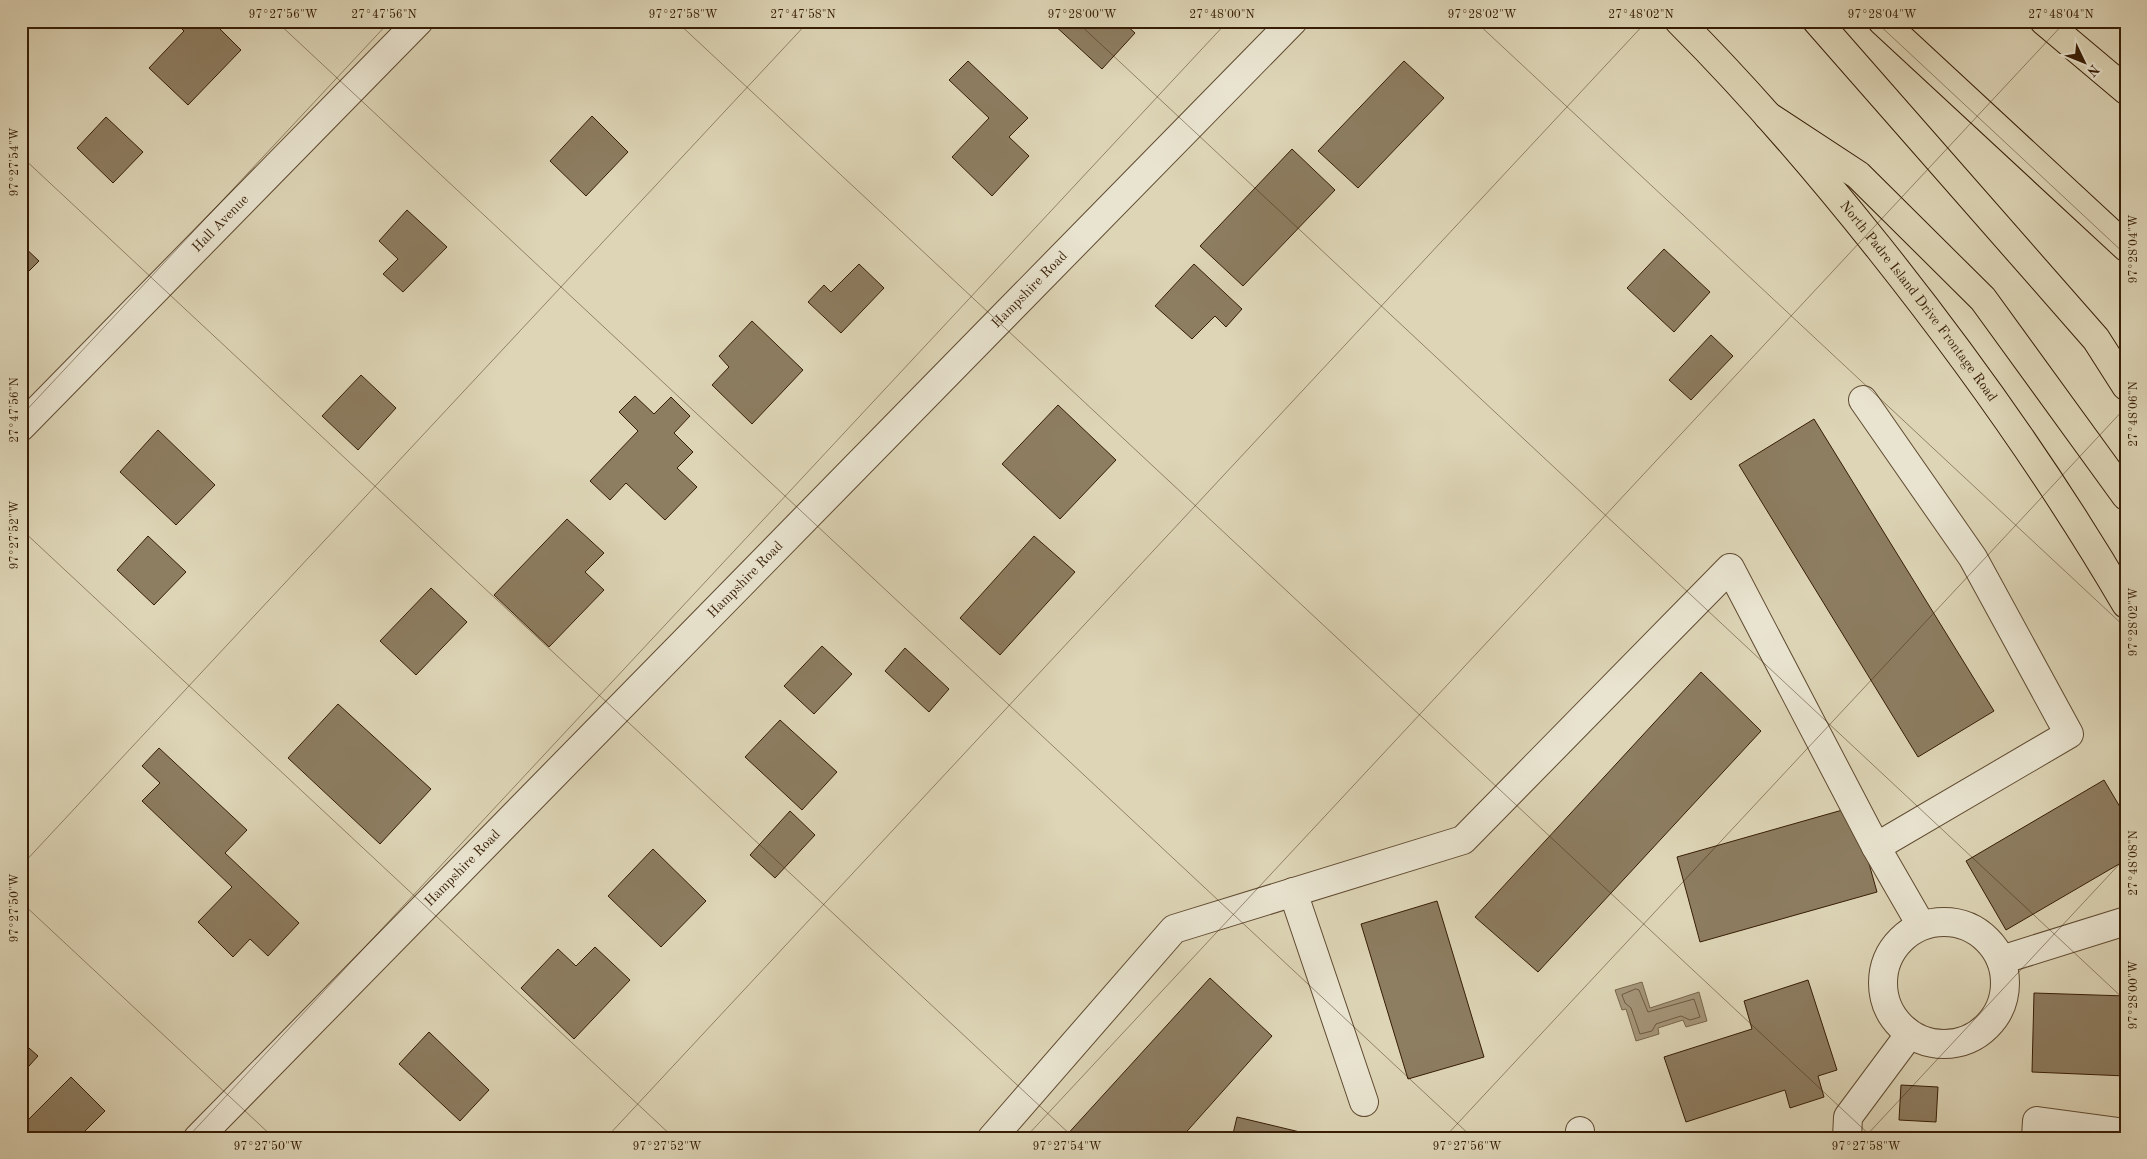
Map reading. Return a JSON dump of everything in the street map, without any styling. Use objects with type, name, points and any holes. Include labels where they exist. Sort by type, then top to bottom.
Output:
[{"type":"main road","name":"North Padre Island Drive Frontage Road","points":[[1679,21],[1718,60],[1829,185],[1960,352],[2030,449],[2084,532],[2126,604]]},
{"type":"main road","points":[[1817,21],[2096,339],[2126,386]]},
{"type":"main road","points":[[1882,21],[2126,247]]},
{"type":"main road","points":[[2044,21],[2126,90]]},
{"type":"main road","points":[[2064,21],[2126,64]]},
{"type":"main road","points":[[1768,116],[1858,175],[1983,299],[2126,496]]},
{"type":"street","name":"Hall Avenue","points":[[21,427],[419,21]]},
{"type":"street","name":"Hampshire Road","points":[[198,1138],[1294,21]]},
{"type":"street","points":[[1862,400],[1974,558],[2069,734],[1876,847]]},
{"type":"street","points":[[992,1138],[1174,929],[1463,840],[1730,568],[1876,847],[1921,926]]},
{"type":"street","points":[[1293,892],[1364,1102]]},
{"type":"street","points":[[1945,921],[1968,926],[1988,940],[2001,960],[2005,979],[2004,999],[1996,1017],[1982,1031],[1966,1041],[1947,1045],[1927,1043],[1909,1035],[1893,1020],[1884,999],[1882,977],[1888,956],[1902,938],[1921,926],[1945,921]]},
{"type":"street","points":[[2001,960],[2126,921]]},
{"type":"street","points":[[1847,1138],[1848,1117],[1909,1035]]},
{"type":"street","points":[[2036,1138],[2037,1121],[2126,1133]]},
{"type":"water","points":[[1642,982],[1650,1008],[1699,992],[1707,1021],[1686,1027],[1683,1020],[1658,1028],[1659,1034],[1636,1041],[1626,1009],[1622,1010],[1615,990]]},
{"type":"building","points":[[174,21],[212,21],[241,50],[188,105],[149,68],[184,31]]},
{"type":"building","points":[[1053,21],[1122,21],[1135,33],[1102,69],[1052,23]]},
{"type":"building","points":[[1475,21],[1491,21],[1483,29]]},
{"type":"building","points":[[968,61],[1028,118],[1009,137],[1029,156],[992,196],[952,157],[989,118],[949,80]]},
{"type":"building","points":[[1404,61],[1444,98],[1358,188],[1318,151]]},
{"type":"building","points":[[592,116],[628,152],[586,196],[550,161]]},
{"type":"building","points":[[106,117],[143,152],[113,183],[77,148]]},
{"type":"building","points":[[1292,149],[1335,190],[1243,286],[1200,246]]},
{"type":"building","points":[[407,210],[447,247],[403,292],[383,274],[398,259],[379,241]]},
{"type":"building","points":[[21,244],[39,261],[21,279]]},
{"type":"building","points":[[1664,249],[1710,292],[1674,332],[1627,288]]},
{"type":"building","points":[[859,264],[884,288],[841,333],[808,302],[824,285],[831,292]]},
{"type":"building","points":[[1194,264],[1242,309],[1226,327],[1215,316],[1192,339],[1155,306]]},
{"type":"building","points":[[752,321],[803,370],[752,424],[712,385],[729,367],[719,356]]},
{"type":"building","points":[[1711,335],[1733,356],[1691,400],[1669,380]]},
{"type":"building","points":[[361,375],[396,408],[358,450],[322,416]]},
{"type":"building","points":[[635,396],[654,414],[671,397],[690,416],[674,433],[693,452],[677,468],[697,487],[665,520],[626,483],[610,500],[590,481],[638,431],[619,412]]},
{"type":"building","points":[[1058,405],[1116,460],[1060,519],[1002,464]]},
{"type":"building","points":[[1814,419],[1994,711],[1918,757],[1739,465]]},
{"type":"building","points":[[158,430],[215,485],[176,525],[120,472]]},
{"type":"building","points":[[567,519],[604,553],[585,572],[604,590],[549,647],[494,595]]},
{"type":"building","points":[[148,536],[186,572],[154,605],[117,570]]},
{"type":"building","points":[[1034,536],[1075,572],[1000,655],[960,618]]},
{"type":"building","points":[[431,588],[467,622],[416,675],[380,641]]},
{"type":"building","points":[[822,646],[852,674],[814,714],[784,686]]},
{"type":"building","points":[[905,648],[949,689],[929,712],[885,671]]},
{"type":"building","points":[[1701,672],[1761,731],[1538,972],[1475,917]]},
{"type":"building","points":[[338,704],[431,789],[380,844],[288,758]]},
{"type":"building","points":[[780,720],[837,772],[802,810],[745,757]]},
{"type":"building","points":[[159,748],[247,830],[225,853],[299,923],[268,956],[250,939],[233,957],[198,922],[232,887],[142,801],[160,783],[142,766]]},
{"type":"building","points":[[2104,780],[2126,817],[2126,860],[2006,930],[1966,861]]},
{"type":"building","points":[[1853,807],[1877,892],[1700,942],[1677,857]]},
{"type":"building","points":[[790,811],[815,835],[775,878],[750,855]]},
{"type":"building","points":[[653,849],[706,901],[661,947],[608,896]]},
{"type":"building","points":[[1437,901],[1484,1057],[1408,1079],[1361,924]]},
{"type":"building","points":[[595,947],[630,980],[574,1039],[521,988],[558,949],[576,966]]},
{"type":"building","points":[[1210,978],[1272,1036],[1181,1138],[1064,1138]]},
{"type":"building","points":[[1808,980],[1837,1070],[1818,1076],[1824,1097],[1790,1108],[1785,1090],[1686,1122],[1664,1057],[1752,1029],[1744,1001]]},
{"type":"building","points":[[2034,993],[2126,996],[2126,1076],[2032,1072]]},
{"type":"building","points":[[429,1032],[489,1090],[460,1121],[399,1064]]},
{"type":"building","points":[[21,1041],[38,1056],[21,1075]]},
{"type":"building","points":[[71,1077],[105,1111],[78,1138],[21,1138],[21,1127]]},
{"type":"building","points":[[1901,1085],[1938,1087],[1936,1122],[1899,1120]]},
{"type":"building","points":[[1237,1117],[1325,1138],[1232,1138]]}]
